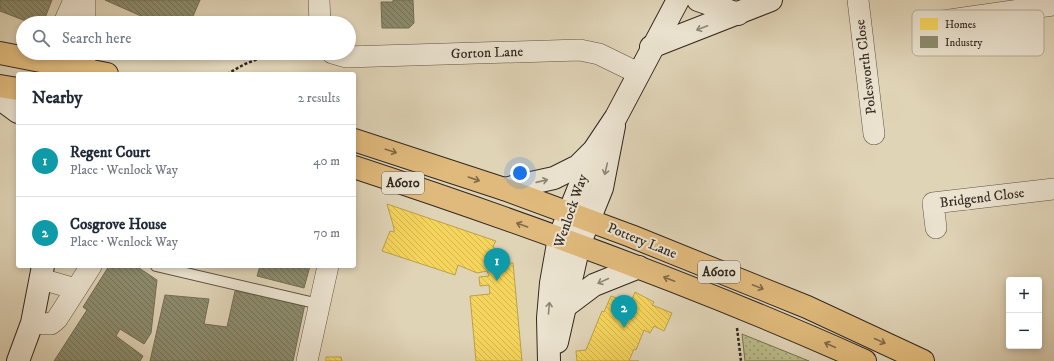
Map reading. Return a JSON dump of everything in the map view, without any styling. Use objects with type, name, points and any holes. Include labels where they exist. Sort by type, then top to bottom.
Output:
[{"type":"highway","points":[[0,53],[16,56]]},
{"type":"highway","points":[[38,60],[84,65],[102,72]]},
{"type":"highway","points":[[0,86],[16,89]]},
{"type":"highway","name":"Pottery Lane","points":[[356,141],[589,220],[807,307],[924,361]]},
{"type":"highway","name":"Pottery Lane","points":[[356,168],[451,199],[639,267],[814,338],[865,361]]},
{"type":"street","points":[[67,16],[74,0]]},
{"type":"street","points":[[85,0],[85,16]]},
{"type":"street","points":[[319,0],[320,16]]},
{"type":"street","points":[[651,47],[678,0]]},
{"type":"street","points":[[698,0],[738,14]]},
{"type":"street","points":[[651,47],[771,0]]},
{"type":"street","name":"Polesworth Close","points":[[858,0],[874,134]]},
{"type":"street","points":[[1053,0],[1054,9]]},
{"type":"street","points":[[1019,10],[1054,5]]},
{"type":"street","name":"Wenlock Way","points":[[551,361],[566,306],[569,242],[568,213],[594,150],[616,117],[651,47]]},
{"type":"street","name":"Gorton Lane","points":[[356,57],[580,50],[599,54],[638,73]]},
{"type":"street","points":[[0,99],[16,111]]},
{"type":"street","name":"Wenlock Way","points":[[551,361],[548,318],[551,283],[569,242],[589,220],[602,188],[616,117]]},
{"type":"street","points":[[504,190],[558,176],[578,166],[594,150]]},
{"type":"street","name":"Bridgend Close","points":[[936,228],[933,203],[1054,189]]},
{"type":"street","points":[[566,306],[594,286],[639,267]]},
{"type":"street","points":[[32,323],[51,324],[57,319],[90,268]]},
{"type":"street","points":[[307,361],[328,268]]},
{"type":"street","points":[[18,361],[32,323],[42,270],[76,289]]},
{"type":"lane","points":[[165,268],[319,304]]},
{"type":"path","points":[[231,72],[255,60]]},
{"type":"path","points":[[737,325],[741,361]]},
{"type":"green space","points":[[742,334],[809,361],[745,361]]},
{"type":"building: Homes","points":[[387,204],[496,241],[493,246],[496,250],[498,249],[508,263],[513,263],[522,361],[476,361],[470,296],[490,294],[489,285],[480,286],[479,277],[489,276],[487,271],[477,273],[458,265],[455,275],[382,251],[390,231],[394,232]]},
{"type":"building: Homes","points":[[635,292],[654,302],[652,305],[672,313],[664,331],[654,326],[650,333],[644,330],[636,350],[634,349],[629,361],[577,361],[576,351],[586,350],[602,311],[604,312],[611,296],[627,302],[625,307],[628,309]]},
{"type":"building: Homes","points":[[326,357],[341,357],[342,361],[326,361]]},
{"type":"building: Industry","points":[[0,0],[52,0],[46,16],[16,17],[0,11]]},
{"type":"building: Industry","points":[[105,0],[200,0],[193,16],[141,16]]},
{"type":"building: Industry","points":[[393,0],[413,0],[414,23],[409,28],[382,28],[381,2],[393,2]]},
{"type":"building: Industry","points":[[108,268],[139,268],[157,280],[151,333],[144,344],[120,329],[116,336],[143,356],[140,361],[54,361],[87,310],[83,307]]},
{"type":"building: Industry","points":[[259,268],[309,268],[304,288],[257,276]]},
{"type":"building: Industry","points":[[235,291],[305,304],[293,361],[150,361],[165,295],[209,299],[204,324],[227,327]]},
{"type":"place","name":"Regent Court","points":[[497,281]]},
{"type":"place","name":"Cosgrove House","points":[[624,328]]}]
